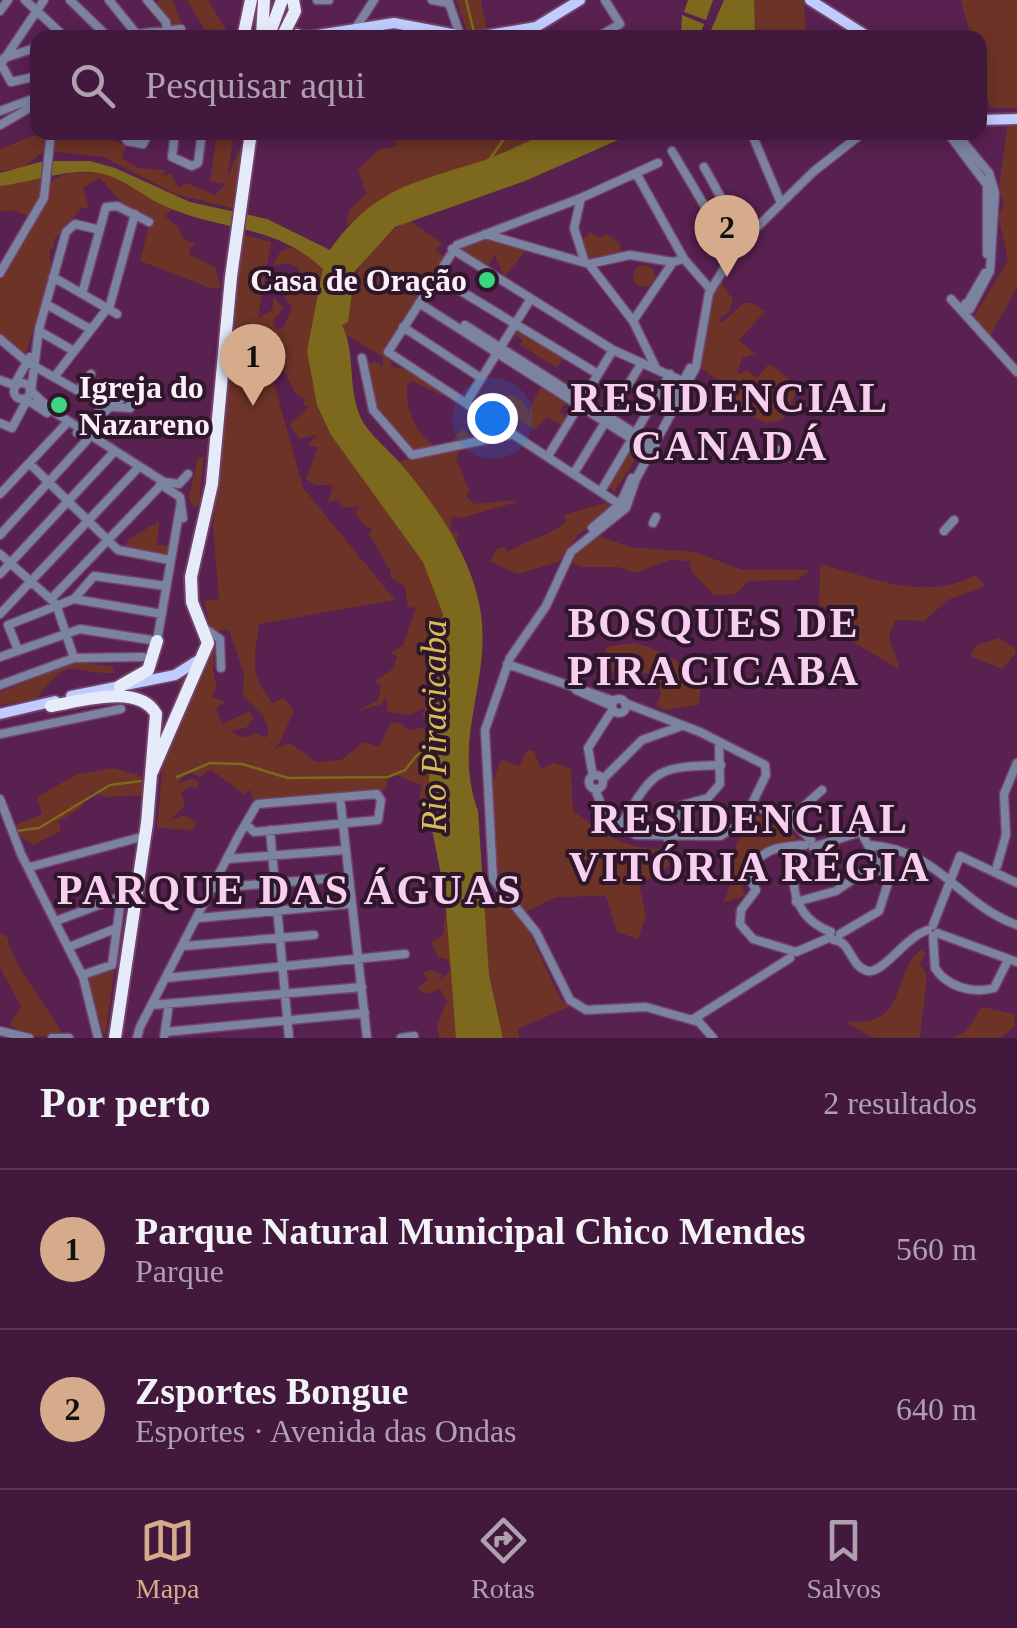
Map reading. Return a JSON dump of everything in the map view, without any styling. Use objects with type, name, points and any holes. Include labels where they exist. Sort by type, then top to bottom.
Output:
[{"type":"highway","points":[[267,30],[277,0]]},
{"type":"highway","points":[[292,30],[299,0]]},
{"type":"highway","points":[[292,30],[299,0]]},
{"type":"highway","points":[[255,2],[263,30]]},
{"type":"highway","points":[[243,30],[255,2]]},
{"type":"highway","points":[[119,1038],[155,762],[207,651],[191,577],[212,484],[247,140]]},
{"type":"highway","points":[[120,686],[148,670],[158,640]]},
{"type":"highway","points":[[52,706],[128,697],[145,700],[156,714],[155,762],[119,1038]]},
{"type":"highway","points":[[124,978],[120,933],[136,891]]},
{"type":"main road","points":[[518,30],[536,27],[580,0]]},
{"type":"main road","points":[[539,30],[589,0]]},
{"type":"main road","points":[[813,0],[860,30]]},
{"type":"main road","points":[[338,30],[400,23],[431,30]]},
{"type":"main road","points":[[374,30],[405,30]]},
{"type":"main road","points":[[987,118],[1017,116]]},
{"type":"main road","points":[[0,716],[175,675],[195,664],[203,630]]},
{"type":"main road","points":[[0,716],[146,682]]},
{"type":"street","points":[[0,12],[8,0]]},
{"type":"street","points":[[25,0],[59,30]]},
{"type":"street","points":[[30,78],[15,82],[1,72],[2,59],[44,0]]},
{"type":"street","points":[[70,0],[98,30]]},
{"type":"street","points":[[109,0],[134,30]]},
{"type":"street","points":[[317,0],[328,0]]},
{"type":"street","points":[[357,26],[374,0]]},
{"type":"street","points":[[432,0],[448,2],[459,30]]},
{"type":"street","points":[[605,0],[620,21],[611,30]]},
{"type":"street","points":[[150,1],[167,30],[181,29]]},
{"type":"street","points":[[367,12],[370,25]]},
{"type":"street","points":[[12,44],[23,50]]},
{"type":"street","points":[[2,59],[30,49]]},
{"type":"street","points":[[0,125],[7,113]]},
{"type":"street","points":[[0,274],[40,206],[50,140]]},
{"type":"street","points":[[174,140],[172,157],[192,166],[198,163],[201,140]]},
{"type":"street","points":[[754,140],[782,203]]},
{"type":"street","points":[[684,383],[709,287],[728,259],[829,159],[859,140]]},
{"type":"street","points":[[816,172],[860,140]]},
{"type":"street","points":[[954,140],[980,172],[988,189],[986,272],[966,308]]},
{"type":"street","points":[[961,140],[989,173],[995,194],[990,271],[966,308]]},
{"type":"street","points":[[672,150],[728,259]]},
{"type":"street","points":[[623,501],[600,490],[388,352],[452,250],[658,163]]},
{"type":"street","points":[[704,167],[744,240]]},
{"type":"street","points":[[494,696],[506,666],[546,606],[571,552],[623,501],[701,353],[709,287],[684,259],[636,172]]},
{"type":"street","points":[[580,198],[574,228],[587,264],[633,321],[656,368]]},
{"type":"street","points":[[82,294],[110,205],[149,222]]},
{"type":"street","points":[[56,376],[108,309],[135,214]]},
{"type":"street","points":[[14,389],[35,349],[71,226],[100,230]]},
{"type":"street","points":[[485,234],[587,264],[630,255],[673,262],[684,259]]},
{"type":"street","points":[[452,250],[614,350],[684,383]]},
{"type":"street","points":[[633,321],[673,262]]},
{"type":"street","points":[[436,276],[598,374]]},
{"type":"street","points":[[53,278],[117,314]]},
{"type":"street","points":[[951,299],[966,308],[1017,372]]},
{"type":"street","points":[[421,300],[652,448]]},
{"type":"street","points":[[466,403],[530,300]]},
{"type":"street","points":[[46,304],[90,329]]},
{"type":"street","points":[[404,327],[481,378]]},
{"type":"street","points":[[38,331],[74,352]]},
{"type":"street","points":[[0,339],[30,362],[109,406],[130,408],[132,398],[129,391],[109,406],[81,433],[49,481],[0,535]]},
{"type":"street","points":[[548,456],[614,350]]},
{"type":"street","points":[[362,358],[374,410],[412,455],[513,434]]},
{"type":"street","points":[[3,425],[12,428],[29,395],[33,374],[30,362]]},
{"type":"street","points":[[574,473],[642,364]]},
{"type":"street","points":[[33,374],[44,370]]},
{"type":"street","points":[[79,390],[91,374]]},
{"type":"street","points":[[600,490],[670,374]]},
{"type":"street","points":[[0,383],[29,395],[163,484],[181,502],[183,518]]},
{"type":"street","points":[[29,395],[81,433]]},
{"type":"street","points":[[0,494],[65,425]]},
{"type":"street","points":[[774,449],[786,452]]},
{"type":"street","points":[[113,453],[163,484],[177,484],[188,474]]},
{"type":"street","points":[[0,574],[113,453]]},
{"type":"street","points":[[29,463],[124,554],[170,560]]},
{"type":"street","points":[[0,614],[136,470]]},
{"type":"street","points":[[0,638],[53,602],[163,484]]},
{"type":"street","points":[[623,501],[568,549],[542,604],[507,656],[486,720],[490,866],[498,889],[536,932],[575,1006],[593,1011],[646,1008],[704,1025],[712,1038]]},
{"type":"street","points":[[0,657],[66,632],[86,630],[158,640],[181,502]]},
{"type":"street","points":[[0,514],[10,524]]},
{"type":"street","points":[[944,530],[954,520]]},
{"type":"street","points":[[0,554],[53,602],[74,658]]},
{"type":"street","points":[[74,599],[96,576],[166,586]]},
{"type":"street","points":[[53,602],[74,599],[162,614]]},
{"type":"street","points":[[9,630],[18,650]]},
{"type":"street","points":[[203,630],[220,640],[221,668]]},
{"type":"street","points":[[0,683],[74,658],[143,657]]},
{"type":"street","points":[[506,666],[587,691],[614,707],[624,709],[625,703],[666,725],[683,727],[768,768],[740,824],[725,834],[667,838],[636,836],[619,827],[603,812],[595,789],[601,787],[588,748],[614,707]]},
{"type":"street","points":[[0,734],[121,708]]},
{"type":"street","points":[[597,777],[666,725]]},
{"type":"street","points":[[667,838],[682,804],[704,801],[717,790],[720,743]]},
{"type":"street","points":[[997,866],[1006,835],[1004,794],[1017,763]]},
{"type":"street","points":[[619,827],[647,786],[665,770],[680,764],[721,765]]},
{"type":"street","points":[[790,819],[822,790]]},
{"type":"street","points":[[137,1038],[239,835],[258,804],[378,794],[381,800],[381,817],[239,835]]},
{"type":"street","points":[[340,797],[367,1038]]},
{"type":"street","points":[[0,799],[82,975],[95,1009],[98,1038]]},
{"type":"street","points":[[752,806],[790,819],[807,844]]},
{"type":"street","points":[[246,824],[249,830],[265,831]]},
{"type":"street","points":[[265,831],[272,858],[289,1038]]},
{"type":"street","points":[[858,831],[869,845],[888,883],[883,907],[796,952],[753,939],[740,924],[741,910],[756,890],[748,871],[768,850],[858,831]]},
{"type":"street","points":[[30,867],[145,836]]},
{"type":"street","points":[[807,844],[792,878],[796,902],[808,918],[835,935],[860,966],[873,971],[882,968],[908,940],[933,931],[1012,961],[994,988],[981,992],[953,984],[935,968],[933,931],[948,879],[960,856],[1017,883]]},
{"type":"street","points":[[869,845],[922,858],[978,905],[1017,925]]},
{"type":"street","points":[[228,859],[344,850]]},
{"type":"street","points":[[796,902],[836,891],[877,862]]},
{"type":"street","points":[[213,888],[348,878]]},
{"type":"street","points":[[82,975],[112,964],[120,933],[123,884]]},
{"type":"street","points":[[56,921],[120,897]]},
{"type":"street","points":[[198,918],[350,904]]},
{"type":"street","points":[[69,948],[120,933]]},
{"type":"street","points":[[184,946],[314,935]]},
{"type":"street","points":[[166,978],[405,954]]},
{"type":"street","points":[[692,1020],[790,958]]},
{"type":"street","points":[[152,1005],[362,988]]},
{"type":"street","points":[[169,1004],[165,1035],[364,1013]]},
{"type":"street","points":[[0,1031],[29,1038]]},
{"type":"street","points":[[401,1038],[414,1036]]},
{"type":"street","points":[[52,1038],[67,1037]]},
{"type":"shaded area","points":[[159,0],[173,0],[182,25],[173,28],[156,7]]},
{"type":"shaded area","points":[[187,0],[208,0],[226,30],[205,30]]},
{"type":"shaded area","points":[[456,0],[481,0],[487,30],[467,30]]},
{"type":"shaded area","points":[[752,0],[804,0],[806,30],[754,30]]},
{"type":"shaded area","points":[[961,0],[1017,0],[1017,108],[990,108],[987,30],[969,30]]},
{"type":"shaded area","points":[[1008,123],[1017,123],[1017,288],[990,336],[974,316],[1008,260],[998,215],[1004,205],[999,186]]},
{"type":"shaded area","points":[[30,137],[47,140],[51,147],[56,140],[112,140],[126,145],[122,158],[138,168],[165,170],[163,176],[172,174],[178,188],[186,183],[215,195],[226,184],[210,181],[216,140],[233,140],[227,179],[240,148],[241,156],[232,208],[175,194],[104,157],[44,151],[24,167],[0,171],[0,149]]},
{"type":"shaded area","points":[[395,140],[544,140],[346,225],[350,209],[366,194],[358,169],[380,149],[396,146]]},
{"type":"shaded area","points":[[109,172],[175,207],[165,216],[179,228],[183,239],[196,244],[189,249],[190,255],[215,267],[221,288],[213,289],[140,261],[150,222],[123,204],[100,178],[83,188],[89,208],[82,208],[53,241],[51,274],[25,356],[0,335],[0,278],[36,219],[12,210],[0,212],[0,183],[19,184],[40,174],[49,187],[54,179],[69,173]]},
{"type":"shaded area","points":[[410,221],[442,243],[435,250],[445,257],[387,353],[392,366],[416,373],[459,403],[412,381],[407,386],[411,415],[428,441],[445,448],[463,429],[472,439],[478,438],[475,433],[480,427],[492,427],[492,436],[500,434],[498,429],[505,435],[463,443],[456,459],[469,490],[466,497],[475,504],[515,500],[516,506],[513,503],[461,518],[452,516],[450,529],[458,534],[456,543],[402,468],[399,462],[407,459],[407,452],[372,403],[366,364],[375,361],[383,367],[383,357],[346,335],[342,325],[348,321],[362,261],[380,239]]},
{"type":"shaded area","points":[[590,232],[601,238],[607,234],[620,243],[621,253],[587,260],[578,244]]},
{"type":"shaded area","points":[[241,234],[271,242],[258,318],[272,310],[274,297],[283,308],[273,321],[277,330],[285,325],[292,306],[284,298],[295,290],[292,276],[300,269],[288,263],[273,266],[278,256],[283,250],[296,249],[324,269],[339,439],[377,490],[386,509],[390,508],[424,555],[448,616],[430,826],[428,812],[419,806],[421,785],[396,775],[387,779],[387,787],[381,792],[254,803],[250,790],[244,794],[211,770],[200,777],[188,773],[177,783],[193,779],[199,783],[195,790],[193,786],[181,792],[185,805],[170,820],[185,815],[196,822],[193,830],[157,828],[163,760],[184,690],[178,683],[188,676],[210,639],[215,637],[217,684],[212,697],[226,702],[216,708],[222,724],[250,711],[253,719],[246,728],[230,731],[243,738],[256,733],[265,738],[269,732],[264,717],[243,696],[244,674],[229,630],[211,632],[204,601],[219,599],[213,527]],"holes":[[[254,346],[260,356],[281,364],[295,393],[305,400],[303,405],[310,406],[289,425],[300,439],[317,435],[307,445],[318,447],[306,479],[315,485],[333,485],[328,503],[337,500],[345,508],[360,506],[355,513],[367,528],[373,527],[369,534],[391,572],[390,577],[405,587],[408,607],[416,608],[403,645],[391,653],[397,657],[393,669],[375,681],[381,686],[378,700],[358,711],[382,704],[386,697],[387,712],[410,715],[425,708],[422,715],[434,726],[408,730],[399,722],[390,724],[379,747],[364,742],[341,760],[316,762],[290,743],[271,750],[278,746],[294,711],[284,698],[272,703],[259,682],[255,665],[259,624],[395,600],[303,488],[271,372],[252,357]]]},
{"type":"shaded area","points":[[484,237],[527,249],[504,277],[495,255],[486,268],[457,249]]},
{"type":"shaded area","points":[[640,265],[648,265],[655,276],[648,287],[640,287],[633,280],[633,272]]},
{"type":"shaded area","points":[[718,278],[733,300],[729,312],[718,320],[721,323],[744,303],[753,303],[765,312],[739,340],[755,354],[742,358],[737,375],[747,370],[757,378],[768,365],[800,387],[782,420],[767,423],[734,409],[726,386],[701,368],[710,294]]},
{"type":"shaded area","points":[[516,328],[564,357],[557,368],[520,345],[523,340],[512,333]]},
{"type":"shaded area","points":[[696,385],[714,397],[710,401],[694,392],[688,395],[651,459],[689,386]]},
{"type":"shaded area","points":[[540,388],[573,403],[564,405],[560,412],[569,419],[564,427],[548,417],[534,430],[502,406],[510,394],[524,402],[528,412]]},
{"type":"shaded area","points":[[635,443],[642,449],[614,492],[609,487]]},
{"type":"shaded area","points":[[198,457],[204,457],[199,504],[194,508],[189,498]]},
{"type":"shaded area","points":[[612,501],[616,505],[578,535],[559,562],[517,574],[490,561],[497,549],[505,547],[507,552],[559,527],[566,522],[564,515]]},
{"type":"shaded area","points":[[159,521],[157,545],[171,546],[167,558],[122,550],[129,539]]},
{"type":"shaded area","points":[[596,535],[630,547],[695,552],[743,570],[811,570],[797,580],[748,581],[736,594],[714,595],[691,571],[690,561],[670,560],[635,573],[618,567],[581,567],[571,561],[577,548]]},
{"type":"shaded area","points":[[820,564],[899,585],[938,587],[976,575],[985,586],[948,600],[924,621],[895,620],[889,638],[900,670],[848,639],[851,611],[819,606]]},
{"type":"shaded area","points":[[999,638],[1014,647],[1016,653],[1002,669],[970,656],[977,645]]},
{"type":"shaded area","points":[[634,643],[681,663],[701,686],[699,705],[665,710],[656,706],[661,693],[655,674],[611,671],[605,663],[606,647]]},
{"type":"shaded area","points":[[75,662],[112,666],[114,673],[70,669],[56,676],[36,699],[0,705],[0,692]]},
{"type":"shaded area","points":[[527,750],[534,751],[541,769],[554,763],[571,769],[573,811],[585,820],[625,843],[664,850],[670,866],[639,885],[646,916],[638,939],[617,932],[606,896],[556,897],[524,913],[505,891],[496,872],[491,789],[501,760],[519,766]]},
{"type":"shaded area","points":[[114,768],[141,776],[144,795],[105,797],[92,792],[79,809],[58,822],[61,831],[33,845],[20,836],[15,825],[42,814],[37,797],[77,774]]},
{"type":"shaded area","points":[[756,815],[782,823],[800,842],[772,845],[757,852],[738,872],[745,896],[723,902],[739,837]]},
{"type":"shaded area","points":[[500,900],[523,919],[561,1000],[571,1006],[518,1029],[519,1038],[503,1038],[489,975],[484,909]]},
{"type":"shaded area","points":[[446,907],[462,1038],[439,1038],[437,1026],[447,1001],[440,989],[428,994],[417,989],[429,979],[422,973],[431,970],[443,975],[437,984],[452,968],[445,958],[438,958],[432,942],[443,935]]},
{"type":"shaded area","points":[[0,932],[8,938],[22,971],[61,1031],[58,1035],[33,1037],[9,1025],[21,1007],[0,967]]},
{"type":"shaded area","points":[[922,949],[925,954],[920,964],[927,975],[920,1038],[873,1038],[849,1024],[847,1021],[881,1016],[890,1008],[912,959]]},
{"type":"shaded area","points":[[110,968],[114,972],[105,1038],[86,977]]},
{"type":"shaded area","points":[[982,1007],[1015,1014],[1014,1027],[1001,1038],[952,1038],[966,1031]]},
{"type":"water","points":[[688,0],[713,0],[706,20],[684,12]]},
{"type":"water","points":[[724,0],[754,0],[755,30],[711,30]]},
{"type":"water","points":[[682,15],[704,24],[702,30],[681,30]]},
{"type":"water","name":"Rio Piracicaba","points":[[531,140],[618,140],[525,181],[395,227],[355,271],[348,322],[342,325],[363,422],[412,477],[449,530],[468,568],[480,608],[483,635],[469,758],[478,811],[489,975],[503,1038],[456,1038],[445,894],[427,805],[443,614],[423,562],[331,435],[317,405],[307,351],[323,269],[286,243],[188,215],[103,174],[69,173],[0,186],[0,173],[44,161],[90,161],[115,168],[190,202],[267,219],[330,250],[346,229],[379,200],[415,182]]},
{"type":"waterway","points":[[466,0],[474,30]]},
{"type":"waterway","points":[[487,163],[503,140]]},
{"type":"waterway","name":"Rio Piracicaba","points":[[177,777],[210,763],[242,764],[288,778],[388,777],[405,770],[417,755],[434,746]]},
{"type":"waterway","points":[[16,831],[39,828],[110,785],[141,781]]},
{"type":"place","name":"Zsportes Bongue","points":[[727,277]]},
{"type":"place","name":"Casa de Oração","points":[[487,280]]},
{"type":"place","name":"Igreja do Nazareno","points":[[59,405]]},
{"type":"place","name":"Parque Natural Municipal Chico Mendes","points":[[253,406]]},
{"type":"district","name":"RESIDENCIAL CANADÁ","points":[[730,422]]},
{"type":"district","name":"BOSQUES DE PIRACICABA","points":[[714,647]]},
{"type":"district","name":"RESIDENCIAL VITÓRIA RÉGIA","points":[[750,843]]},
{"type":"district","name":"PARQUE DAS ÁGUAS","points":[[290,890]]}]
